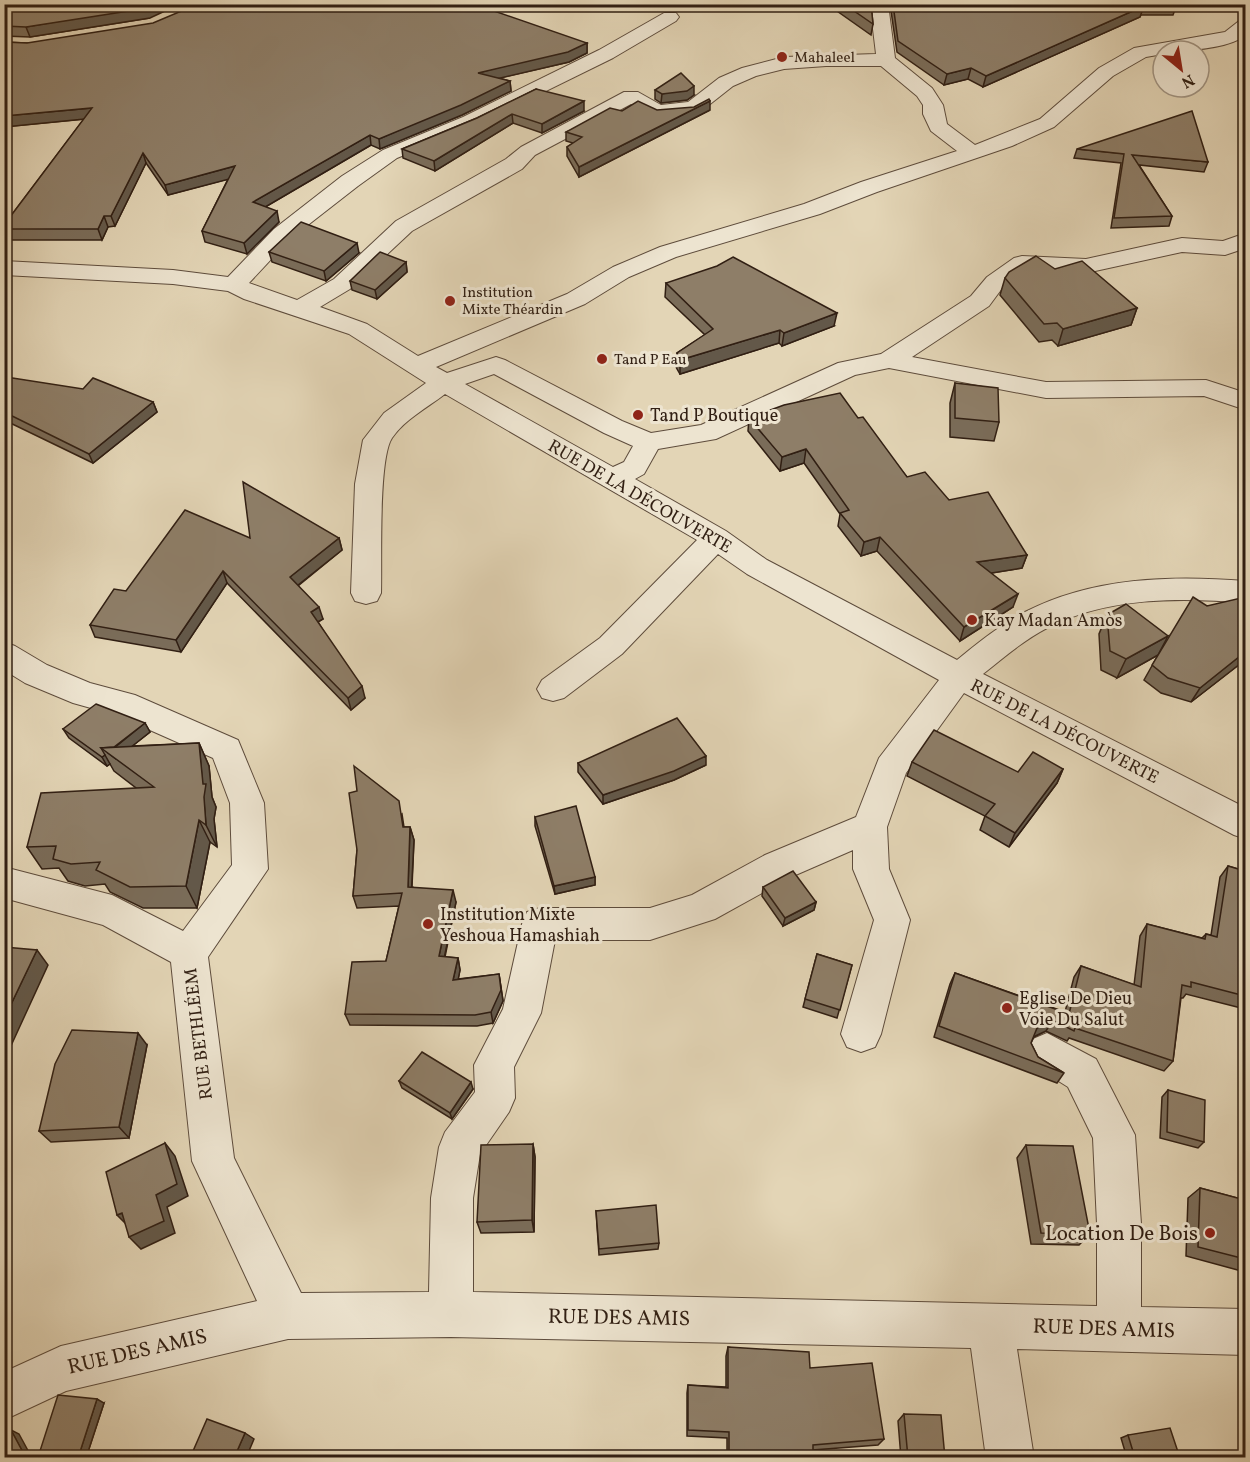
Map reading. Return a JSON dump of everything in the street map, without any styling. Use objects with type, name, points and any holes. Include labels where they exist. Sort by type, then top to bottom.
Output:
[{"type":"street","points":[[879,4],[886,60]]},
{"type":"street","points":[[234,285],[282,234],[350,181],[390,154],[470,121],[606,54],[670,17]]},
{"type":"street","points":[[416,366],[576,299],[621,272],[668,252],[812,209],[869,187],[1005,142],[1047,123],[1106,72],[1142,52],[1231,37],[1245,25]]},
{"type":"street","points":[[300,308],[342,284],[404,226],[514,164],[528,151],[631,96],[657,111],[693,108],[726,82],[749,72],[784,63],[886,60],[925,92],[933,105],[933,114],[938,127],[973,153]]},
{"type":"street","points":[[366,592],[369,484],[377,440],[393,419],[444,383],[496,365],[604,422],[649,442],[707,433],[847,369],[889,360],[980,301],[995,282],[1022,263],[1086,266],[1182,245],[1225,249],[1245,240]]},
{"type":"street","name":"RUE DE LA DÉCOUVERTE","points":[[4,268],[173,277],[234,285],[252,294],[358,329],[444,383],[716,538],[757,567],[959,676],[1245,825]]},
{"type":"street","points":[[889,360],[1046,390],[1206,388],[1245,402]]},
{"type":"street","points":[[612,480],[634,468],[649,442]]},
{"type":"street","points":[[553,689],[611,646],[716,538]]},
{"type":"street","points":[[861,1034],[892,920],[870,869],[870,827],[891,768],[959,676],[1000,643],[1036,620],[1074,605],[1132,591],[1210,589],[1245,592]]},
{"type":"street","name":"RUE BETHLÉEM","points":[[4,654],[36,674],[74,690],[124,704],[226,749],[247,803],[250,869],[189,953],[213,1161],[288,1316]]},
{"type":"street","points":[[451,1314],[452,1198],[460,1147],[495,1098],[494,1065],[522,1013],[540,924],[650,924],[702,908],[778,866],[870,827]]},
{"type":"street","points":[[4,882],[112,911],[189,953]]},
{"type":"street","points":[[1047,1052],[1082,1072],[1114,1135],[1119,1224],[1119,1329]]},
{"type":"street","name":"RUE DES AMIS","points":[[4,1397],[61,1369],[288,1316],[451,1314],[1245,1332]]},
{"type":"street","points":[[990,1325],[1010,1458]]},
{"type":"building","points":[[4,4],[156,4],[148,8],[26,27],[4,26]]},
{"type":"building","points":[[198,4],[474,4],[587,43],[568,52],[478,73],[510,81],[461,105],[379,139],[370,135],[253,202],[277,211],[244,243],[202,231],[235,166],[165,185],[143,153],[111,216],[104,216],[98,229],[4,229],[4,225],[92,108],[4,116],[4,42],[27,43],[153,23]]},
{"type":"building","points":[[844,4],[871,4],[873,24]]},
{"type":"building","points":[[893,4],[1142,4],[1144,6],[986,76],[971,68],[947,74],[898,41]]},
{"type":"building","points":[[681,73],[694,86],[687,91],[662,94],[655,90]]},
{"type":"building","points":[[536,89],[584,101],[542,124],[512,114],[434,161],[402,149],[477,118]]},
{"type":"building","points":[[709,99],[710,101],[579,167],[567,147],[582,137],[566,132],[610,108],[622,111],[638,101],[657,110],[694,107]]},
{"type":"building","points":[[1192,111],[1208,162],[1132,155],[1172,216],[1114,218],[1124,154],[1077,149]]},
{"type":"building","points":[[301,222],[357,243],[324,271],[269,252]]},
{"type":"building","points":[[380,252],[406,262],[375,290],[350,281]]},
{"type":"building","points":[[1036,256],[1055,269],[1082,261],[1137,308],[1063,329],[1057,323],[1044,324],[1005,278],[1009,272]]},
{"type":"building","points":[[733,257],[837,313],[784,333],[780,330],[680,360],[677,353],[713,329],[666,283],[717,266]]},
{"type":"building","points":[[6,377],[83,389],[93,378],[153,402],[89,454],[4,412],[4,379]]},
{"type":"building","points":[[955,383],[998,388],[999,422],[955,418]]},
{"type":"building","points":[[840,393],[858,418],[863,417],[907,477],[925,472],[949,500],[988,492],[1027,555],[977,562],[1018,594],[964,627],[880,537],[864,542],[840,513],[849,510],[806,449],[782,457],[749,418],[784,405]]},
{"type":"building","points":[[243,482],[339,538],[290,577],[319,607],[311,612],[362,686],[348,698],[223,571],[176,640],[90,625],[114,589],[126,591],[185,510],[250,538]]},
{"type":"building","points":[[1193,597],[1207,606],[1241,598],[1245,603],[1245,652],[1200,688],[1168,678],[1152,665]]},
{"type":"building","points":[[1126,604],[1168,636],[1126,659],[1110,651],[1107,615]]},
{"type":"building","points":[[96,704],[145,723],[114,747],[101,748],[105,755],[102,757],[63,729]]},
{"type":"building","points":[[677,718],[706,756],[674,771],[603,795],[578,763]]},
{"type":"building","points":[[934,730],[1018,772],[1033,752],[1063,769],[1015,833],[985,816],[995,804],[912,762]]},
{"type":"building","points":[[199,743],[203,784],[206,784],[204,797],[206,825],[199,820],[186,886],[130,887],[96,870],[100,862],[71,864],[53,859],[56,846],[27,847],[41,793],[154,787],[101,748]]},
{"type":"building","points":[[354,766],[399,801],[403,827],[410,827],[408,887],[453,890],[439,956],[458,958],[453,980],[499,974],[501,990],[491,1012],[475,1015],[345,1014],[352,962],[386,961],[402,893],[353,896],[357,850],[349,793],[357,791]]},
{"type":"building","points":[[576,806],[595,877],[554,886],[535,817]]},
{"type":"building","points":[[1228,866],[1245,871],[1245,996],[1191,982],[1191,987],[1182,985],[1173,1061],[1075,1028],[1074,1031],[1053,1020],[1037,1028],[1031,1043],[1038,1057],[1064,1073],[939,1026],[955,973],[1069,1014],[1081,966],[1141,987],[1147,924],[1205,939],[1206,934],[1217,937]]},
{"type":"building","points":[[793,871],[816,902],[785,918],[763,887]]},
{"type":"building","points":[[4,947],[37,950],[4,1019]]},
{"type":"building","points":[[817,954],[852,965],[840,1010],[805,999]]},
{"type":"building","points":[[72,1030],[138,1033],[119,1127],[39,1131],[55,1064]]},
{"type":"building","points":[[422,1052],[471,1082],[450,1113],[399,1081]]},
{"type":"building","points":[[1168,1090],[1205,1100],[1204,1142],[1167,1132]]},
{"type":"building","points":[[165,1143],[177,1184],[156,1195],[164,1221],[129,1237],[122,1213],[117,1215],[106,1172]]},
{"type":"building","points":[[533,1144],[532,1220],[477,1222],[481,1145]]},
{"type":"building","points":[[1026,1145],[1073,1146],[1090,1234],[1041,1233]]},
{"type":"building","points":[[1200,1188],[1245,1200],[1245,1259],[1198,1247]]},
{"type":"building","points":[[656,1205],[659,1243],[599,1249],[596,1211]]},
{"type":"building","points":[[728,1347],[809,1352],[810,1368],[872,1363],[884,1439],[813,1445],[813,1458],[729,1458],[729,1432],[688,1430],[688,1385],[728,1388]]},
{"type":"building","points":[[58,1395],[97,1399],[78,1458],[39,1454]]},
{"type":"building","points":[[904,1414],[941,1415],[945,1458],[908,1458]]},
{"type":"building","points":[[207,1419],[245,1433],[234,1458],[190,1458]]},
{"type":"building","points":[[1170,1428],[1180,1458],[1135,1458],[1128,1435]]},
{"type":"building","points":[[11,1430],[26,1458],[4,1458],[4,1436]]},
{"type":"place","name":"Mahaleel","points":[[782,57]]},
{"type":"place","name":"Institution Mixte Théardin","points":[[450,301]]},
{"type":"place","name":"Tand P Eau","points":[[602,359]]},
{"type":"place","name":"Tand P Boutique","points":[[638,415]]},
{"type":"place","name":"Kay Madan Amòs","points":[[972,620]]},
{"type":"place","name":"Institution Mixte Yeshoua Hamashiah","points":[[428,924]]},
{"type":"place","name":"Eglise De Dieu Voie Du Salut","points":[[1007,1008]]},
{"type":"place","name":"Location De Bois","points":[[1210,1233]]}]
